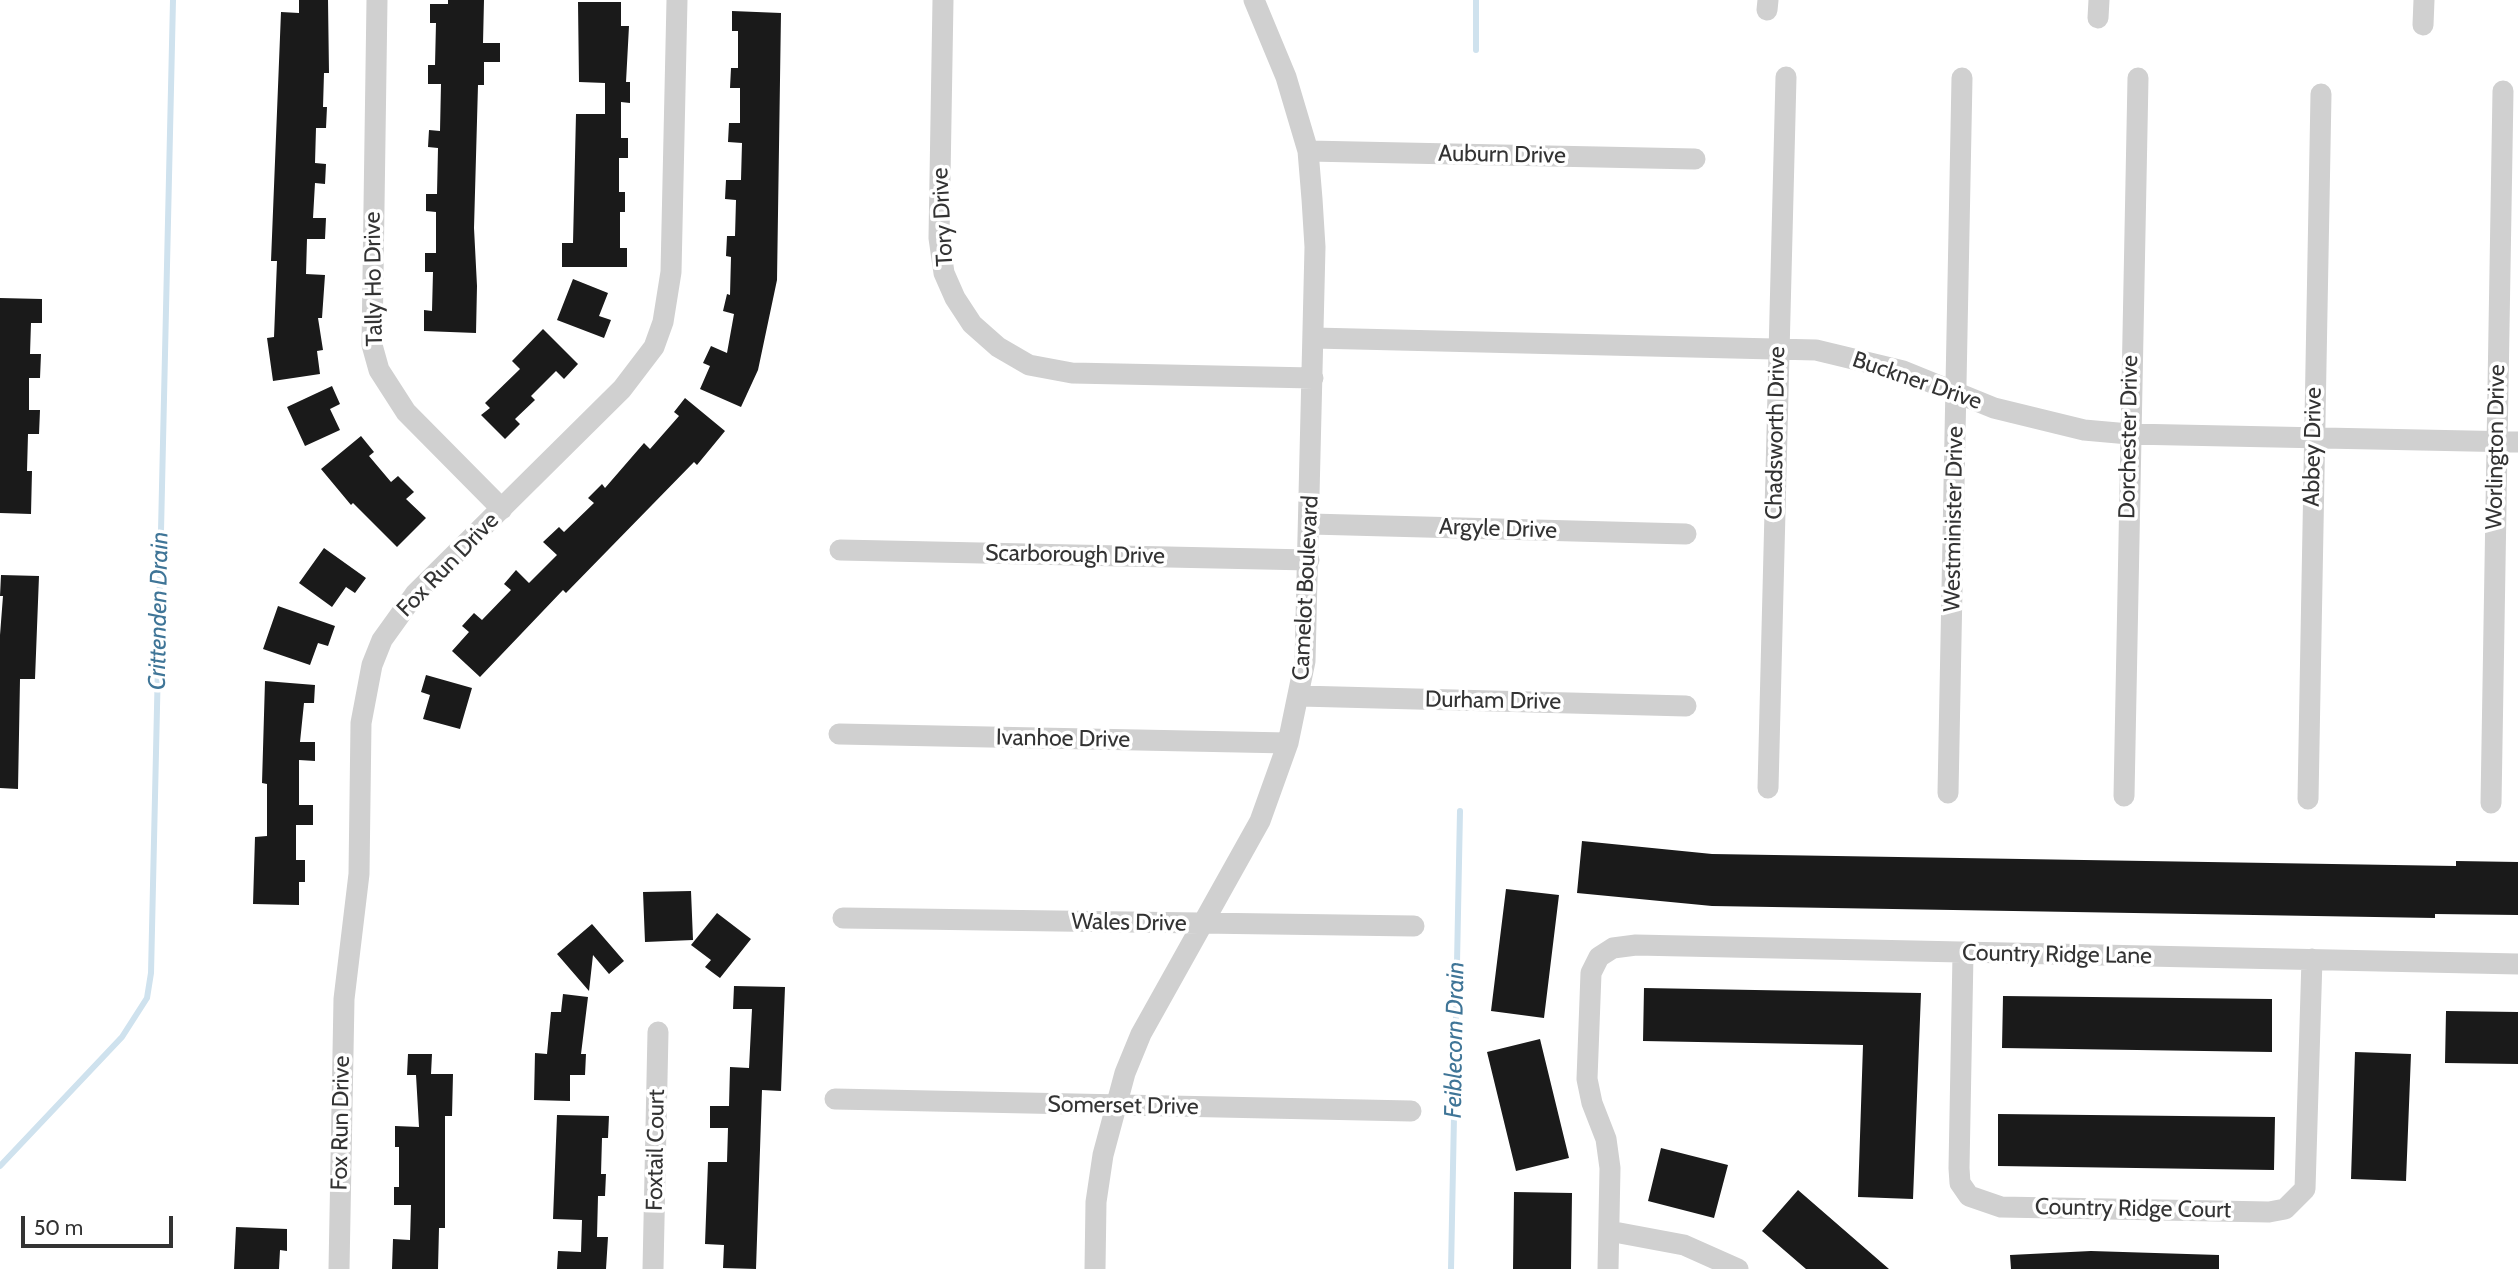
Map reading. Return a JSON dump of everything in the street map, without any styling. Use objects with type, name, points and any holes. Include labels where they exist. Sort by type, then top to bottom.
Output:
[{"type":"street","name":"Tally Ho Drive","points":[[377,0],[372,345],[379,370],[406,412],[502,509]]},
{"type":"street","name":"Fox Run Drive","points":[[339,1269],[344,999],[359,874],[365,694],[382,640],[415,594],[639,370],[654,347],[663,322],[671,272],[677,0]]},
{"type":"street","name":"Tory Drive","points":[[943,0],[939,238],[944,273],[955,299],[972,324],[998,347],[1029,365],[1072,373],[1313,378]]},
{"type":"street","name":"Camelot Boulevard","points":[[1095,1269],[1096,1202],[1103,1155],[1125,1073],[1141,1034],[1260,821],[1288,743],[1300,696],[1308,626],[1315,247],[1308,151],[1286,77],[1254,0]]},
{"type":"street","points":[[2423,25],[2424,0]]},
{"type":"street","name":"Chadsworth Drive","points":[[1768,788],[1786,77]]},
{"type":"street","name":"Westminister Drive","points":[[1948,793],[1962,78]]},
{"type":"street","name":"Dorchester Drive","points":[[2124,796],[2138,78]]},
{"type":"street","name":"Worlington Drive","points":[[2491,803],[2503,91]]},
{"type":"street","name":"Abbey Drive","points":[[2308,799],[2321,94]]},
{"type":"street","name":"Auburn Drive","points":[[1308,151],[1695,159]]},
{"type":"street","name":"Buckner Drive","points":[[1314,338],[1816,350],[1903,371],[1957,394],[2041,422],[2129,434],[2518,442]]},
{"type":"street","name":"Argyle Drive","points":[[1311,524],[1686,534]]},
{"type":"street","name":"Scarborough Drive","points":[[840,550],[1310,560]]},
{"type":"street","name":"Durham Drive","points":[[1300,696],[1686,706]]},
{"type":"street","name":"Ivanhoe Drive","points":[[839,734],[1288,743]]},
{"type":"street","name":"Wales Drive","points":[[843,918],[1414,926]]},
{"type":"street","name":"Country Ridge Lane","points":[[1609,1231],[1609,1158],[1587,1079],[1590,984],[1599,957],[1613,948],[1636,945],[2518,964]]},
{"type":"street","name":"Country Ridge Court","points":[[1963,954],[1959,1168],[1960,1182],[1969,1196],[2001,1207],[2269,1212],[2285,1209],[2297,1200],[2306,1182],[2312,959]]},
{"type":"street","name":"Foxtail Court","points":[[653,1269],[658,1032]]},
{"type":"street","name":"Somerset Drive","points":[[835,1099],[1115,1107],[1411,1111]]},
{"type":"street","points":[[1608,1269],[1609,1231],[1684,1245],[1738,1269]]},
{"type":"building","points":[[299,0],[328,0],[329,73],[324,73],[323,107],[327,107],[326,128],[316,128],[315,163],[326,164],[325,184],[315,183],[313,218],[326,218],[325,239],[307,239],[306,274],[325,275],[322,318],[318,318],[323,350],[317,351],[320,374],[273,381],[267,338],[274,337],[277,261],[271,261],[281,12],[299,13]]},
{"type":"building","points":[[448,0],[484,0],[483,43],[500,43],[500,62],[484,62],[484,85],[478,85],[474,228],[476,333],[424,331],[424,310],[432,311],[433,272],[425,272],[425,253],[436,253],[436,212],[426,211],[426,194],[437,194],[438,148],[428,147],[429,130],[440,131],[441,84],[428,84],[428,65],[435,65],[436,23],[430,23],[430,4],[448,4]]},
{"type":"building","points":[[578,2],[621,2],[621,26],[629,26],[626,82],[630,82],[630,103],[621,102],[621,138],[628,138],[628,158],[619,158],[619,192],[625,192],[625,212],[620,212],[620,248],[627,248],[627,267],[562,267],[562,243],[573,243],[576,114],[605,114],[605,83],[579,82]]},
{"type":"building","points":[[732,11],[781,13],[777,280],[758,370],[741,407],[700,389],[710,366],[703,363],[711,346],[727,353],[734,314],[723,311],[727,294],[730,295],[731,257],[726,256],[727,236],[735,236],[736,200],[725,199],[726,180],[741,180],[742,143],[728,142],[729,123],[740,123],[740,88],[730,88],[731,68],[738,68],[738,31],[732,31]]},
{"type":"building","points":[[573,279],[608,293],[599,316],[611,320],[604,338],[557,320]]},
{"type":"building","points":[[0,298],[42,299],[42,323],[31,323],[30,354],[41,354],[40,378],[29,378],[29,410],[40,410],[39,434],[28,434],[27,471],[32,471],[31,514],[0,513]]},
{"type":"building","points":[[543,329],[578,364],[564,379],[556,371],[531,396],[535,400],[515,419],[520,424],[505,439],[481,415],[490,408],[485,403],[520,369],[512,361]]},
{"type":"building","points":[[332,386],[340,404],[330,409],[340,430],[305,446],[287,407]]},
{"type":"building","points":[[685,398],[725,431],[697,465],[694,462],[566,593],[563,590],[480,677],[452,651],[469,632],[462,626],[474,613],[482,620],[511,590],[504,584],[516,570],[529,583],[557,555],[543,542],[559,527],[564,532],[594,503],[588,498],[602,484],[605,488],[644,443],[650,449],[679,416],[674,412]]},
{"type":"building","points":[[361,436],[374,452],[369,456],[391,482],[398,476],[414,492],[406,499],[426,518],[397,547],[353,503],[351,505],[321,469]]},
{"type":"building","points":[[324,548],[366,578],[355,593],[346,587],[332,607],[299,583]]},
{"type":"building","points":[[1,575],[39,576],[35,679],[20,679],[18,789],[0,788]]},
{"type":"building","points":[[278,606],[335,626],[328,646],[318,643],[310,665],[263,649]]},
{"type":"building","points":[[426,675],[472,688],[460,729],[423,719],[430,695],[421,692]]},
{"type":"building","points":[[265,681],[315,685],[314,703],[304,703],[300,742],[315,742],[315,761],[299,760],[299,805],[313,805],[313,825],[296,825],[296,860],[305,860],[305,882],[299,882],[299,905],[253,904],[255,837],[267,836],[267,784],[262,783]]},
{"type":"building","points":[[1582,841],[1712,854],[2456,866],[2456,861],[2518,862],[2518,915],[2435,914],[2435,918],[1712,906],[1577,893]]},
{"type":"building","points":[[1506,889],[1559,895],[1544,1018],[1491,1011]]},
{"type":"building","points":[[691,891],[693,940],[645,942],[643,892]]},
{"type":"building","points":[[717,913],[751,939],[720,978],[705,967],[711,960],[691,945]]},
{"type":"building","points":[[592,924],[624,961],[609,974],[593,955],[589,991],[557,954]]},
{"type":"building","points":[[734,986],[785,987],[781,1091],[762,1090],[756,1269],[723,1268],[724,1245],[705,1244],[708,1162],[727,1162],[728,1128],[710,1128],[710,1106],[729,1106],[730,1067],[749,1068],[752,1009],[733,1009]]},
{"type":"building","points":[[1644,988],[1921,993],[1913,1199],[1858,1197],[1863,1045],[1643,1041]]},
{"type":"building","points":[[563,994],[588,997],[581,1054],[586,1054],[585,1075],[570,1075],[570,1101],[534,1100],[535,1053],[547,1054],[551,1012],[561,1012]]},
{"type":"building","points":[[2003,996],[2272,999],[2272,1052],[2002,1048]]},
{"type":"building","points":[[2446,1011],[2518,1012],[2518,1064],[2445,1063]]},
{"type":"building","points":[[1540,1039],[1569,1158],[1516,1171],[1487,1052]]},
{"type":"building","points":[[2355,1052],[2411,1054],[2406,1181],[2351,1179]]},
{"type":"building","points":[[408,1054],[432,1054],[431,1074],[453,1074],[452,1116],[445,1116],[445,1228],[439,1228],[438,1269],[392,1269],[393,1239],[410,1240],[411,1205],[394,1205],[394,1187],[399,1187],[399,1147],[395,1147],[395,1126],[419,1127],[416,1075],[407,1075]]},
{"type":"building","points":[[1998,1114],[2275,1117],[2274,1170],[1998,1166]]},
{"type":"building","points":[[557,1115],[609,1116],[608,1138],[602,1138],[601,1174],[606,1174],[605,1196],[598,1196],[597,1237],[608,1237],[606,1269],[557,1269],[558,1251],[581,1252],[582,1220],[553,1219]]},
{"type":"building","points":[[1661,1148],[1728,1165],[1714,1218],[1648,1201]]},
{"type":"building","points":[[1798,1190],[1889,1269],[1806,1269],[1762,1231]]},
{"type":"building","points":[[1514,1192],[1572,1193],[1571,1269],[1513,1269]]},
{"type":"building","points":[[236,1227],[287,1229],[287,1251],[280,1250],[279,1269],[234,1269]]},
{"type":"building","points":[[2091,1251],[2219,1255],[2219,1269],[2011,1269],[2010,1255]]},
{"type":"waterway","name":"Crittenden Drain","points":[[0,1166],[122,1037],[147,998],[151,973],[173,0]]},
{"type":"waterway","name":"Feiblecorn Drain","points":[[1476,0],[1476,50]]},
{"type":"waterway","name":"Feiblecorn Drain","points":[[1451,1269],[1460,811]]}]
